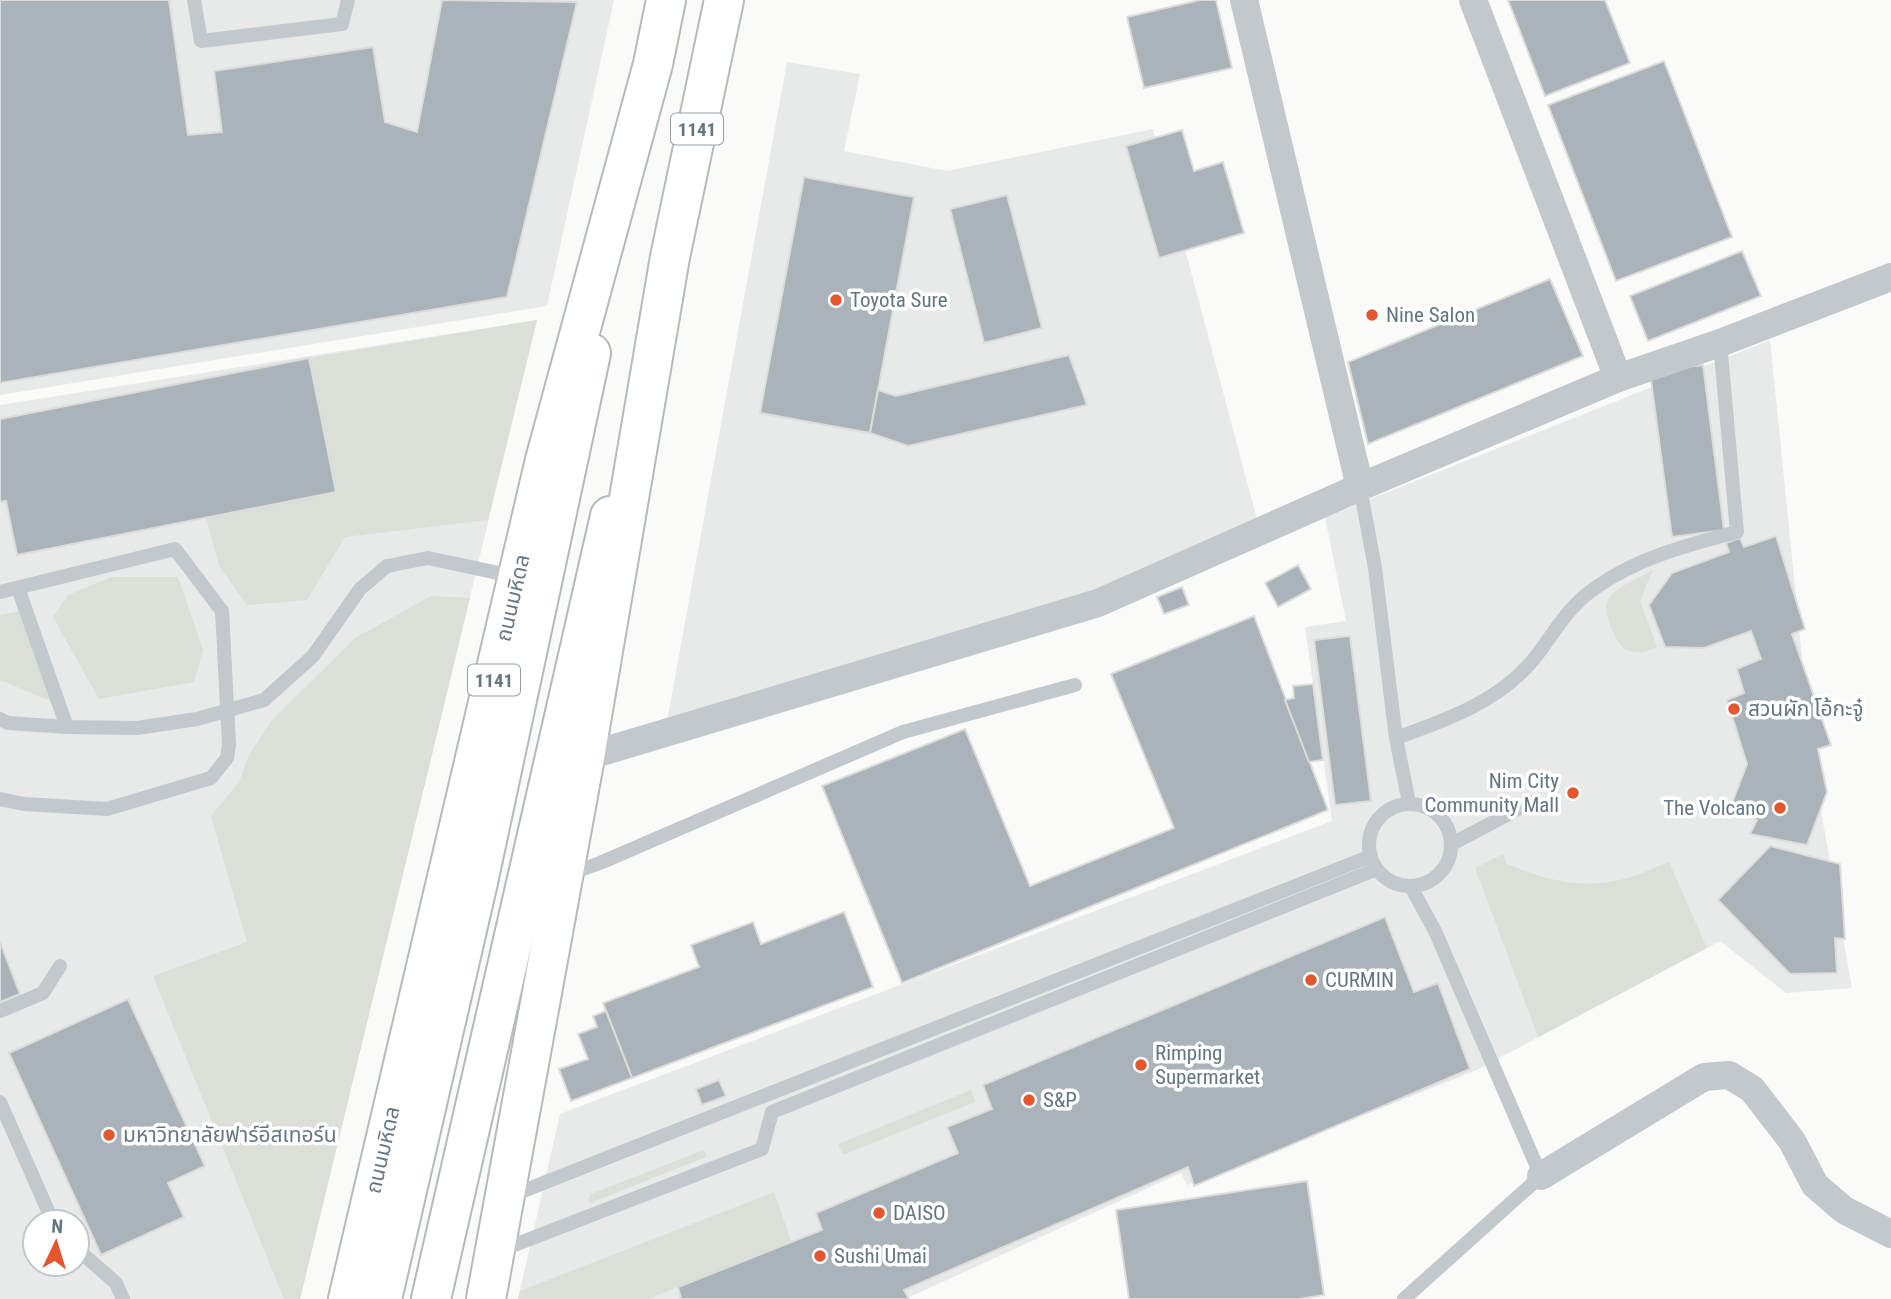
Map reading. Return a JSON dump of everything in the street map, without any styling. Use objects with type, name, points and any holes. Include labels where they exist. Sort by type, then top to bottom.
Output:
[{"type":"main road","name":"ถนนมหิดล","points":[[382,1299],[478,883],[666,0]]},
{"type":"main road","name":"1141","points":[[431,1299],[522,892],[670,257],[724,0]]},
{"type":"main road","name":"ถนนมหิดล","points":[[348,1299],[558,409],[653,64]]},
{"type":"main road","name":"1141","points":[[486,1299],[585,757],[670,257]]},
{"type":"street","points":[[1244,0],[1360,487]]},
{"type":"street","points":[[1473,0],[1618,378]]},
{"type":"street","points":[[585,757],[1098,603],[1360,487],[1618,378],[1720,343],[1891,277]]},
{"type":"street","points":[[1541,1176],[1704,1077],[1729,1075],[1752,1089],[1792,1141],[1815,1185],[1844,1210],[1891,1234]]},
{"type":"lane","points":[[194,0],[201,41],[342,23],[348,0]]},
{"type":"lane","points":[[1396,738],[1443,721],[1509,685],[1533,660],[1571,607],[1620,572],[1652,557],[1737,532],[1720,343]]},
{"type":"lane","points":[[1360,487],[1375,568],[1396,738],[1409,803]]},
{"type":"lane","points":[[0,592],[175,549],[222,611],[229,744],[227,758],[211,778],[107,809],[24,804],[0,799]]},
{"type":"lane","points":[[0,719],[8,723],[67,727],[138,727],[197,719],[264,701],[313,656],[360,589],[387,566],[428,558],[518,577]]},
{"type":"lane","points":[[18,587],[67,727]]},
{"type":"lane","points":[[563,876],[600,863],[903,732],[1075,685]]},
{"type":"lane","points":[[1452,844],[1531,802]]},
{"type":"lane","points":[[1409,803],[1425,806],[1439,814],[1449,828],[1452,844],[1450,860],[1441,874],[1428,883],[1412,887],[1396,884],[1381,876],[1369,846],[1371,831],[1380,817],[1393,807],[1409,803]]},
{"type":"lane","points":[[504,1199],[1374,863]]},
{"type":"lane","points":[[495,1252],[762,1149],[772,1112],[1374,863]]},
{"type":"lane","points":[[1404,1299],[1541,1176],[1435,931],[1412,887]]},
{"type":"lane","points":[[0,1011],[43,993],[60,966]]},
{"type":"lane","points":[[0,1102],[46,1208]]},
{"type":"lane","points":[[91,1261],[116,1283],[123,1299]]},
{"type":"shaded area","points":[[0,0],[614,0],[547,306],[0,395]]},
{"type":"shaded area","points":[[787,62],[860,74],[844,151],[947,171],[1153,129],[1258,523],[1112,585],[666,727]]},
{"type":"shaded area","points":[[537,320],[300,1299],[0,1299],[0,405]]},
{"type":"shaded area","points":[[537,320],[488,520],[345,537],[307,600],[247,605],[219,566],[206,517],[336,492],[309,358]]},
{"type":"shaded area","name":"Nim City Community Mall","points":[[1770,340],[1813,765],[1852,988],[1786,993],[1720,941],[1477,1070],[1187,1185],[1181,1173],[905,1299],[518,1299],[560,1114],[1332,821],[1305,627],[1346,621],[1325,517]]},
{"type":"shaded area","points":[[1653,570],[1640,601],[1657,647],[1634,652],[1618,642],[1606,608],[1611,596],[1620,588]]},
{"type":"shaded area","points":[[112,577],[178,577],[203,650],[194,682],[99,699],[53,617],[68,595]]},
{"type":"shaded area","points":[[431,596],[470,598],[300,1299],[284,1299],[153,976],[247,942],[211,816],[239,782],[249,755],[273,719],[355,638]]},
{"type":"shaded area","points":[[20,611],[63,706],[0,680],[0,615]]},
{"type":"shaded area","points":[[1503,854],[1507,864],[1521,870],[1564,882],[1594,884],[1635,876],[1669,862],[1707,948],[1538,1037],[1475,868]]},
{"type":"shaded area","points":[[971,1090],[975,1102],[843,1155],[838,1144]]},
{"type":"shaded area","points":[[701,1151],[706,1152],[706,1157],[593,1202],[588,1201],[591,1194]]},
{"type":"shaded area","points":[[774,1192],[791,1241],[648,1299],[518,1299],[520,1291]]},
{"type":"building","points":[[0,0],[169,0],[188,135],[222,132],[214,71],[373,47],[385,122],[417,132],[442,0],[577,2],[507,297],[0,383]]},
{"type":"building","points":[[1200,0],[1216,0],[1232,68],[1144,88],[1127,17]]},
{"type":"building","points":[[1508,0],[1605,0],[1630,63],[1545,96]]},
{"type":"building","points":[[1664,61],[1732,237],[1616,281],[1548,105]]},
{"type":"building","points":[[1182,130],[1194,171],[1223,162],[1244,233],[1159,258],[1126,146]]},
{"type":"building","points":[[804,177],[914,197],[870,433],[760,413]]},
{"type":"building","points":[[1007,195],[1042,328],[984,343],[950,209]]},
{"type":"building","points":[[1742,251],[1761,296],[1648,341],[1630,296]]},
{"type":"building","points":[[1550,279],[1583,356],[1368,444],[1348,362]]},
{"type":"building","points":[[1069,355],[1087,405],[908,446],[870,433],[878,390],[896,396]]},
{"type":"building","points":[[309,358],[336,492],[17,555],[6,501],[0,502],[0,419]]},
{"type":"building","points":[[1703,365],[1724,530],[1672,537],[1650,372]]},
{"type":"building","points":[[1776,536],[1805,629],[1792,634],[1831,745],[1818,749],[1827,792],[1807,845],[1750,834],[1757,820],[1729,811],[1747,764],[1727,700],[1744,693],[1737,669],[1761,659],[1751,631],[1704,648],[1665,647],[1649,605],[1672,573],[1729,552],[1726,543],[1740,538],[1744,547]]},
{"type":"building","points":[[1298,565],[1311,589],[1278,607],[1265,583]]},
{"type":"building","points":[[1182,587],[1189,605],[1164,614],[1157,597]]},
{"type":"building","points":[[1254,616],[1328,810],[902,983],[822,786],[965,729],[1030,886],[1174,828],[1111,674]]},
{"type":"building","points":[[1350,636],[1371,801],[1335,805],[1314,640]]},
{"type":"building","points":[[1313,684],[1323,760],[1309,762],[1285,700],[1294,698],[1293,686]]},
{"type":"building","points":[[1770,846],[1840,864],[1845,939],[1835,938],[1837,973],[1790,974],[1718,900]]},
{"type":"building","points":[[844,912],[873,987],[632,1078],[603,1003],[699,967],[691,945],[753,922],[761,944]]},
{"type":"building","points":[[1385,917],[1414,992],[1438,983],[1470,1069],[1194,1186],[1188,1167],[904,1290],[909,1299],[678,1299],[681,1298],[678,1287],[822,1230],[816,1213],[958,1153],[947,1127],[992,1109],[983,1085]]},
{"type":"building","points":[[0,942],[20,994],[0,1002]]},
{"type":"building","points":[[128,999],[205,1166],[168,1183],[184,1217],[101,1255],[91,1233],[91,1208],[80,1208],[9,1053]]},
{"type":"building","points":[[606,1011],[632,1078],[571,1101],[559,1069],[588,1059],[578,1034],[597,1027],[593,1016]]},
{"type":"building","points":[[719,1080],[726,1096],[702,1105],[696,1089]]},
{"type":"building","points":[[1307,1181],[1324,1295],[1299,1299],[1129,1299],[1116,1210]]},
{"type":"place","name":"Toyota Sure","points":[[836,300]]},
{"type":"place","name":"Nine Salon","points":[[1372,315]]},
{"type":"place","name":"สวนผัก โอ้กะจู๋","points":[[1734,709]]},
{"type":"place","name":"Nim City Community Mall","points":[[1573,793]]},
{"type":"place","name":"The Volcano","points":[[1780,808]]},
{"type":"place","name":"CURMIN","points":[[1311,980]]},
{"type":"place","name":"Rimping Supermarket","points":[[1141,1065]]},
{"type":"place","name":"S&P","points":[[1029,1100]]},
{"type":"place","name":"มหาวิทยาลัยฟาร์อีสเทอร์น","points":[[109,1135]]},
{"type":"place","name":"DAISO","points":[[879,1213]]},
{"type":"place","name":"Sushi Umai","points":[[820,1256]]}]
